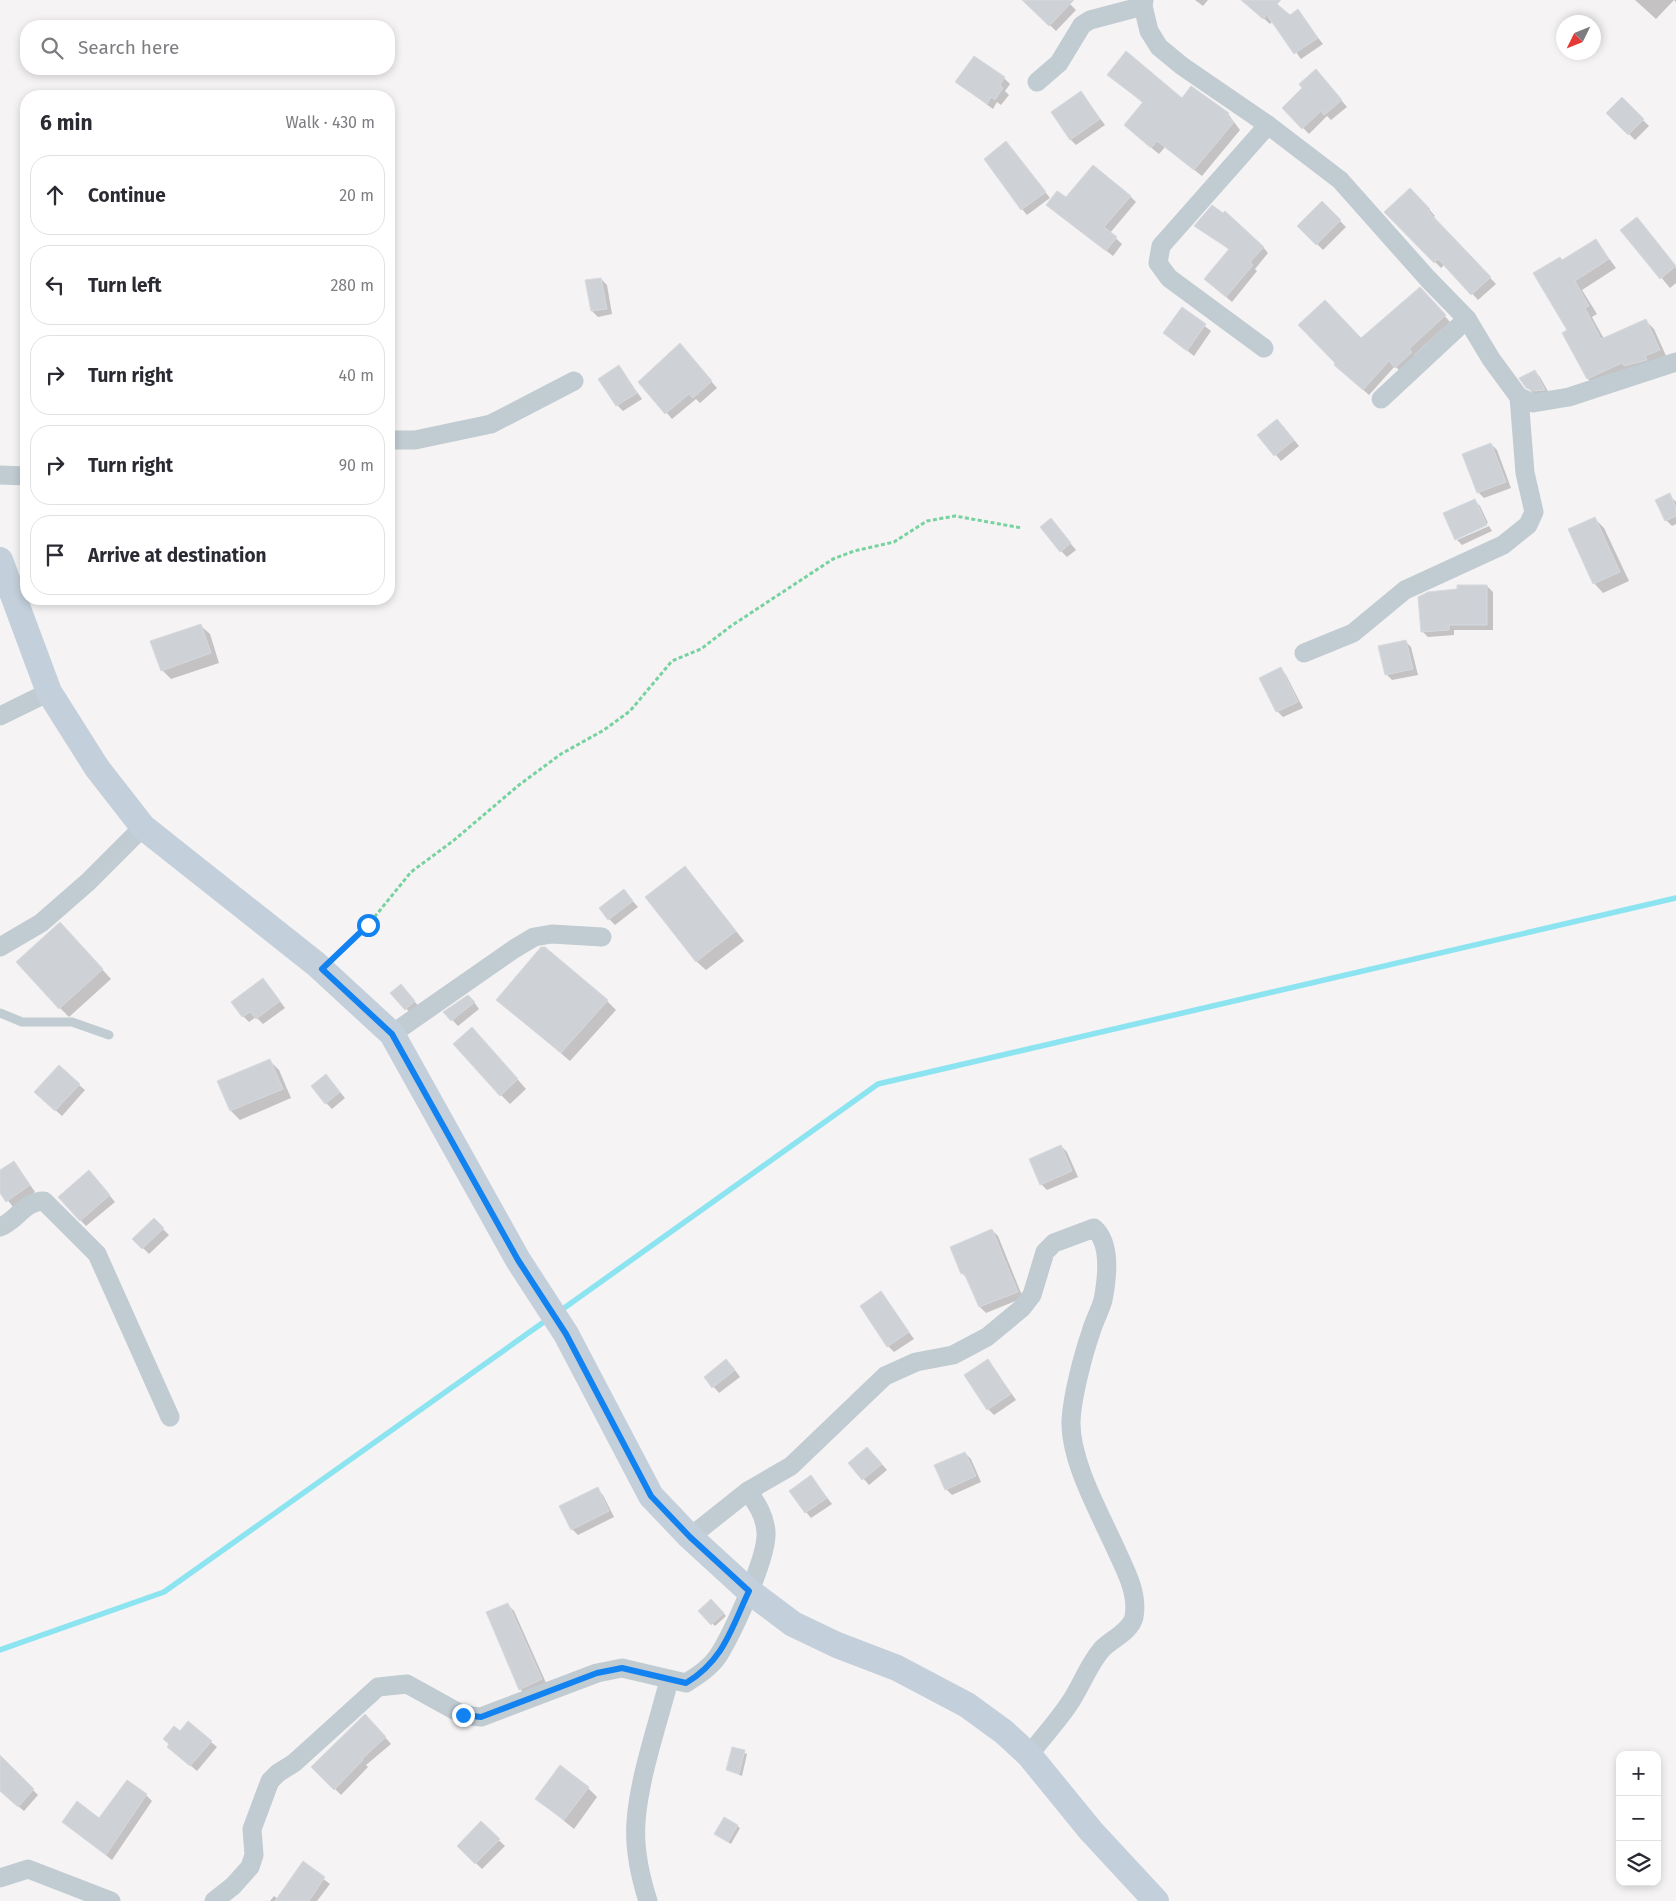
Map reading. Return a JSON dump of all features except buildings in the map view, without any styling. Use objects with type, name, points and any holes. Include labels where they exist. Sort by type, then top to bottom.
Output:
[{"type":"street","points":[[1037,82],[1059,63],[1082,25],[1090,20],[1144,3],[1148,31],[1159,46],[1182,66],[1268,125],[1340,180],[1428,280],[1467,319],[1491,359],[1519,397],[1533,403],[1569,397],[1676,362]]},
{"type":"street","points":[[1264,348],[1169,278],[1158,263],[1161,246],[1268,125]]},
{"type":"street","points":[[1381,399],[1467,319]]},
{"type":"street","points":[[395,440],[415,440],[491,424],[574,381]]},
{"type":"street","points":[[1304,653],[1353,633],[1405,590],[1503,545],[1528,525],[1534,512],[1525,473],[1519,397]]},
{"type":"street","points":[[0,475],[20,476]]},
{"type":"street","points":[[0,560],[50,692],[97,768],[143,827],[322,969],[392,1034],[518,1260],[558,1322],[651,1496],[690,1537],[749,1591],[793,1624],[837,1645],[897,1668],[967,1705],[1004,1732],[1029,1755],[1092,1831],[1156,1901]]},
{"type":"street","points":[[0,716],[50,692]]},
{"type":"street","points":[[0,947],[41,923],[88,882],[143,827]]},
{"type":"street","points":[[392,1034],[534,937],[552,934],[602,937]]},
{"type":"street","points":[[0,1227],[29,1204],[36,1201],[44,1201],[97,1254],[170,1417]]},
{"type":"street","points":[[690,1537],[748,1491],[791,1466],[885,1376],[916,1362],[953,1355],[987,1337],[1022,1308],[1032,1295],[1045,1252],[1054,1243],[1094,1228],[1100,1232],[1105,1246],[1106,1277],[1103,1301],[1091,1332],[1079,1379],[1071,1420],[1072,1442],[1084,1475],[1130,1580],[1135,1605],[1133,1620],[1127,1629],[1101,1650],[1069,1704],[1029,1755]]},
{"type":"street","points":[[214,1901],[233,1886],[250,1867],[254,1854],[252,1829],[270,1781],[278,1773],[294,1763],[378,1687],[407,1684],[463,1715],[481,1717],[597,1673],[622,1668],[686,1683],[703,1672],[718,1657],[762,1561],[766,1533],[761,1510],[748,1491]]},
{"type":"street","points":[[648,1901],[639,1870],[636,1823],[639,1799],[669,1680]]},
{"type":"street","points":[[0,1878],[28,1869],[111,1901]]},
{"type":"lane","points":[[0,1014],[22,1022],[72,1022],[109,1035]]},
{"type":"path","points":[[322,969],[368,925],[411,872],[453,841],[519,785],[561,754],[604,730],[630,710],[672,661],[701,649],[731,626],[834,559],[854,551],[894,542],[927,521],[956,516],[1022,528]]},
{"type":"waterway","points":[[560,1311],[878,1084],[1676,898]]},
{"type":"waterway","points":[[0,1650],[164,1592],[548,1319]]},
{"type":"route","points":[[368,925],[322,969],[392,1034],[518,1260],[566,1334],[651,1496],[690,1537],[749,1591],[718,1657],[703,1672],[686,1683],[622,1668],[597,1673],[481,1717],[463,1715]]}]
